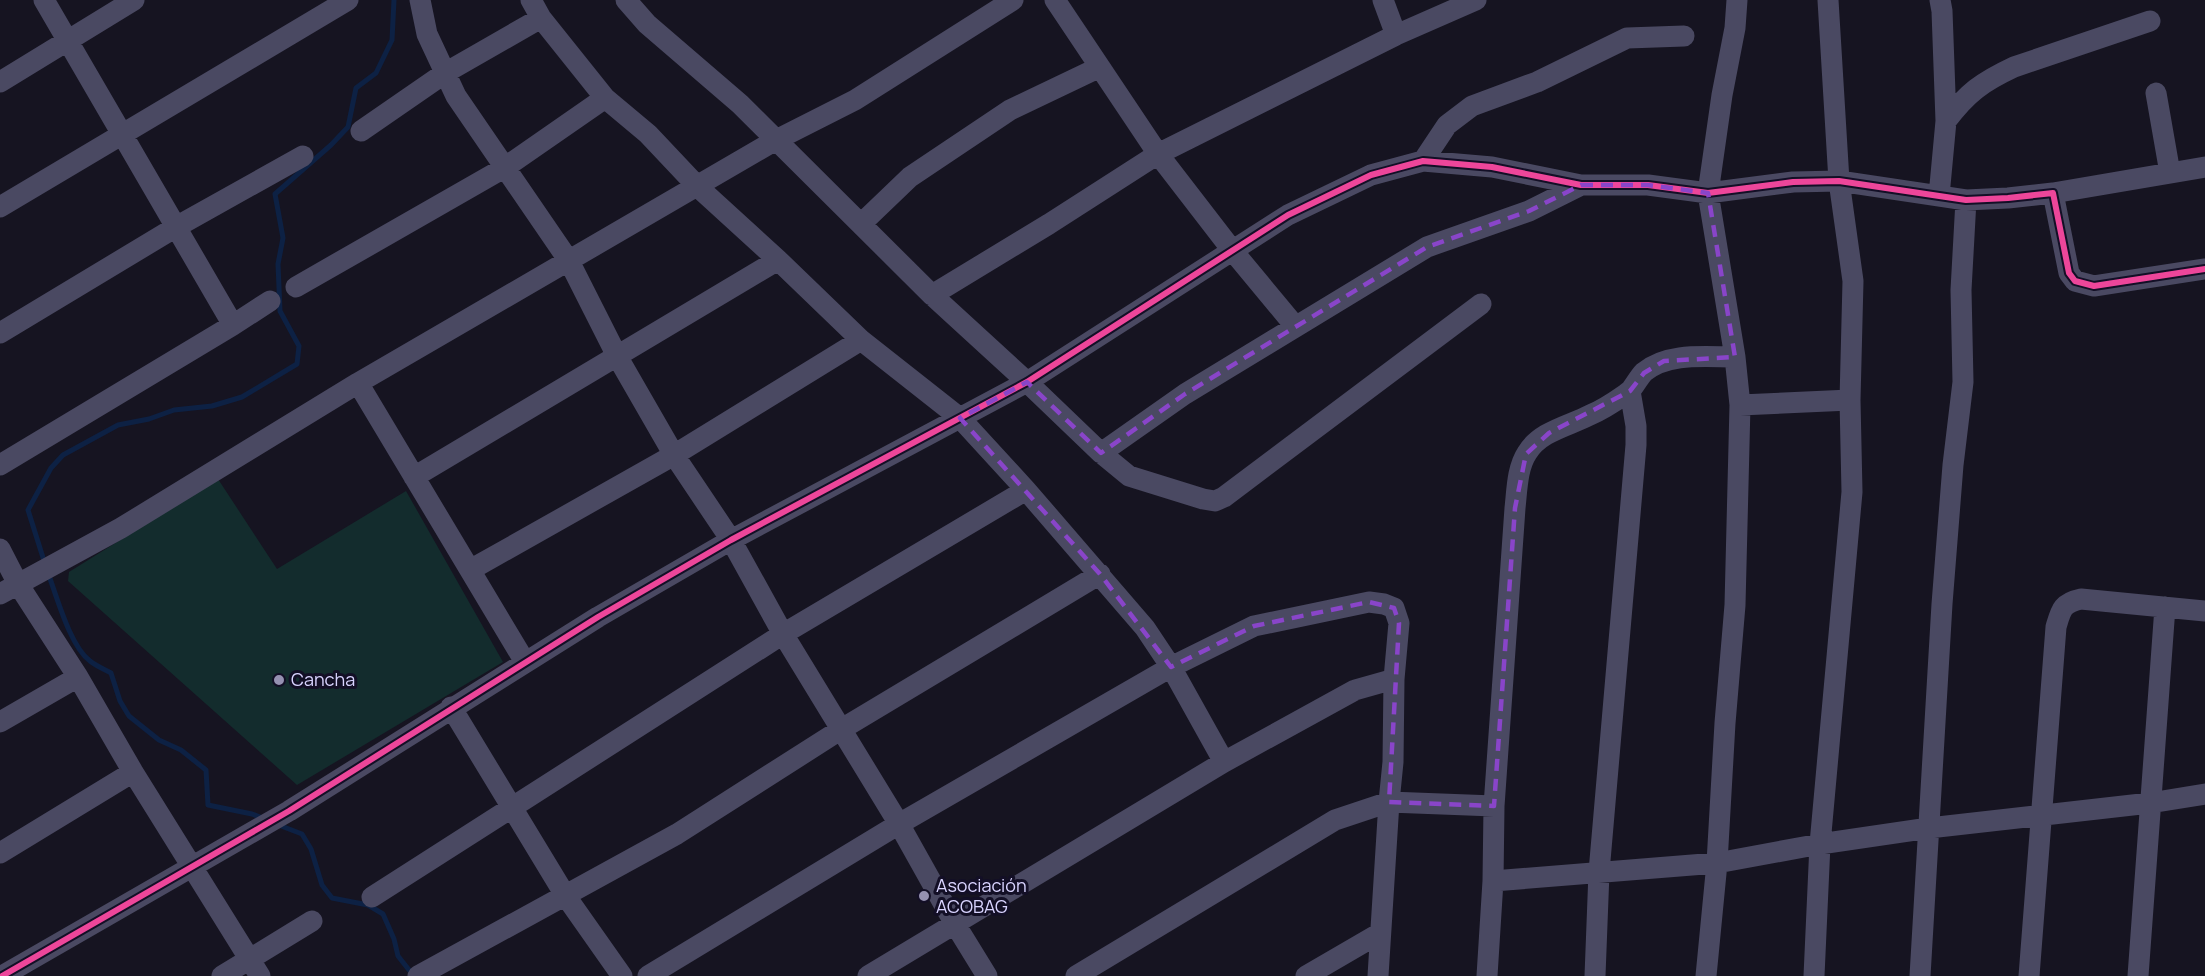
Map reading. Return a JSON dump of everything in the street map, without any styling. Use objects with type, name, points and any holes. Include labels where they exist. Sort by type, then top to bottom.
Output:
[{"type":"street","points":[[44,0],[233,325]]},
{"type":"street","points":[[0,82],[134,0]]},
{"type":"street","points":[[0,207],[348,0]]},
{"type":"street","points":[[420,0],[427,34],[456,96],[569,261],[617,356],[674,455],[731,540],[783,633],[899,824],[987,976]]},
{"type":"street","points":[[626,0],[647,24],[740,104],[932,295],[1101,453],[1129,476],[1215,501],[1254,476],[1481,304]]},
{"type":"street","points":[[15,585],[121,528],[358,383],[776,140],[855,100],[1013,0]]},
{"type":"street","points":[[1055,0],[1158,154],[1294,326]]},
{"type":"street","points":[[1383,0],[1396,35]]},
{"type":"street","points":[[932,295],[1158,154],[1396,35],[1476,0]]},
{"type":"street","points":[[1706,976],[1717,863],[1735,605],[1740,405],[1735,357],[1708,193],[1722,95],[1735,28],[1737,0]]},
{"type":"street","points":[[1814,976],[1820,844],[1852,492],[1850,400],[1853,281],[1839,181],[1828,0]]},
{"type":"street","points":[[1939,196],[1946,122],[1940,0]]},
{"type":"street","points":[[361,130],[536,9],[605,98],[648,134],[698,187],[861,340],[960,418],[1026,490],[1145,628],[1171,667],[1224,762]]},
{"type":"street","points":[[1946,122],[1962,100],[1995,76],[2014,67],[2150,21]]},
{"type":"street","points":[[1423,161],[1447,125],[1472,106],[1537,82],[1627,38],[1684,36]]},
{"type":"street","points":[[861,224],[910,177],[1001,116],[1100,67]]},
{"type":"street","points":[[2156,93],[2170,173]]},
{"type":"street","points":[[296,287],[504,168],[605,98]]},
{"type":"street","points":[[0,333],[176,227],[303,156]]},
{"type":"street","points":[[2,976],[290,810],[598,617],[731,540],[1027,382],[1288,215],[1371,175],[1423,161],[1492,167],[1581,185],[1648,185],[1708,193],[1793,182],[1839,181],[1966,200],[2053,193],[2205,167]]},
{"type":"street","points":[[1101,453],[1175,400],[1427,247],[1529,211],[1581,185]]},
{"type":"street","points":[[2053,193],[2069,273],[2075,281],[2094,286],[2205,269]]},
{"type":"street","points":[[1920,976],[1951,488],[1963,382],[1961,290],[1966,200]]},
{"type":"street","points":[[414,477],[778,260]]},
{"type":"street","points":[[0,465],[270,301]]},
{"type":"street","points":[[470,570],[674,455],[861,340]]},
{"type":"street","points":[[1487,976],[1493,881],[1494,806],[1515,508],[1520,472],[1526,454],[1536,442],[1549,433],[1605,408],[1630,391],[1644,372],[1664,361],[1697,357],[1735,357]]},
{"type":"street","points":[[358,383],[525,662]]},
{"type":"street","points":[[1594,976],[1599,872],[1636,445],[1636,426],[1630,391]]},
{"type":"street","points":[[1740,405],[1850,400]]},
{"type":"street","points":[[372,897],[783,633],[1026,490]]},
{"type":"street","points":[[0,549],[15,585],[78,677],[133,772],[255,968]]},
{"type":"street","points":[[418,976],[677,834],[840,730],[1100,574]]},
{"type":"street","points":[[2029,976],[2056,627],[2060,611],[2069,601],[2081,599],[2205,611]]},
{"type":"street","points":[[648,976],[899,824],[1171,667],[1254,626],[1369,602],[1394,608],[1399,624],[1394,679],[1393,762],[1378,976]]},
{"type":"street","points":[[2138,976],[2165,607]]},
{"type":"street","points":[[0,722],[78,677]]},
{"type":"street","points":[[868,976],[1224,762],[1355,690],[1394,679]]},
{"type":"street","points":[[451,707],[566,894],[622,976]]},
{"type":"street","points":[[0,853],[133,772]]},
{"type":"street","points":[[1493,881],[1717,863],[1820,844],[1929,828],[2150,803],[2205,794]]},
{"type":"street","points":[[1076,976],[1335,820],[1389,802],[1494,806]]},
{"type":"street","points":[[222,976],[255,968],[312,921]]},
{"type":"street","points":[[1306,976],[1380,933]]},
{"type":"highlighted area","points":[[1581,185],[1648,185],[1708,193],[1735,357],[1664,361],[1644,373],[1630,391],[1549,433],[1526,454],[1515,508],[1494,806],[1389,802],[1399,623],[1394,608],[1369,602],[1254,626],[1171,667],[1100,574],[960,418],[1027,382],[1101,453],[1185,394],[1427,247],[1529,211]]},
{"type":"green space","points":[[218,479],[277,569],[406,491],[503,662],[297,785],[68,581],[69,572]]},
{"type":"waterway","points":[[45,564],[28,510],[51,468],[63,455],[118,425],[149,419],[174,410],[212,406],[242,397],[297,364],[299,346],[280,311],[278,264],[283,238],[275,194],[348,127],[356,88],[376,73],[392,40],[394,0]]},
{"type":"waterway","points":[[48,573],[76,644],[90,661],[111,673],[120,701],[129,716],[159,740],[181,750],[206,770],[208,805],[265,819]]},
{"type":"waterway","points":[[276,824],[302,834],[311,849],[322,885],[332,898],[368,905],[383,914],[394,939],[398,956],[413,975]]},
{"type":"cycle path","points":[[2,976],[289,811],[598,617],[731,540],[1027,382],[1288,215],[1371,175],[1423,161],[1492,167],[1581,185],[1648,185],[1708,193],[1793,182],[1839,181],[1966,200],[2053,193],[2069,273],[2075,281],[2094,286],[2205,269]]},
{"type":"place","name":"Cancha","points":[[279,680]]},
{"type":"place","name":"Asociación ACOBAG","points":[[924,896]]}]
